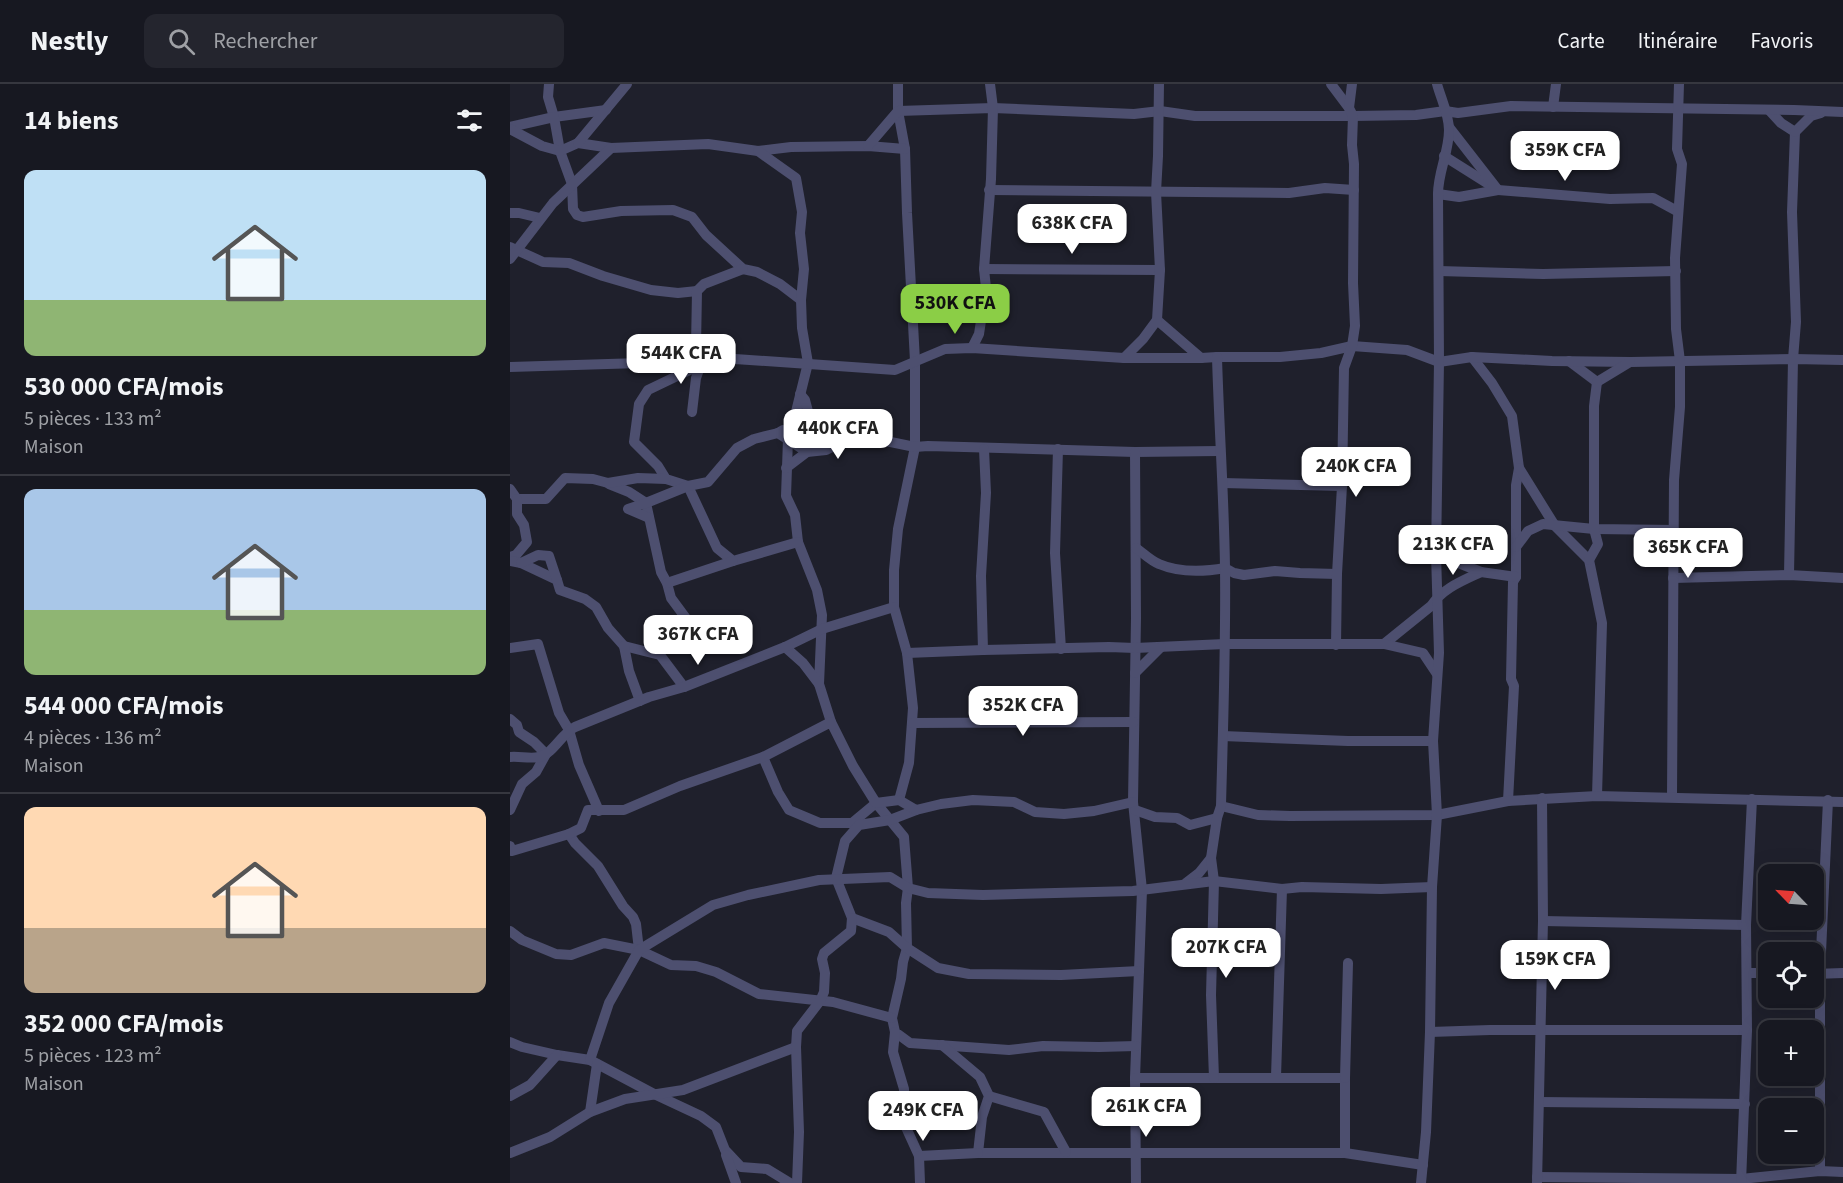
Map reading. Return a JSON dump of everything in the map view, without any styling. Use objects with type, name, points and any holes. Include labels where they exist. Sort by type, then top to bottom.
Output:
[{"type":"street","points":[[549,84],[548,97],[560,151],[572,184],[573,209],[577,215],[583,218],[621,211],[673,210],[692,217],[706,235],[744,269],[757,272],[780,284],[801,300]]},
{"type":"street","points":[[510,128],[542,146],[560,151],[578,143],[627,84]]},
{"type":"street","points":[[898,84],[898,111],[905,149],[915,361],[915,447],[898,529],[894,570],[894,607],[907,653],[913,708],[909,762],[899,800]]},
{"type":"street","points":[[1124,358],[1143,339],[1157,320],[1160,270],[1156,192],[1159,84]]},
{"type":"street","points":[[1331,84],[1351,112]]},
{"type":"street","points":[[1336,645],[1344,368],[1352,346],[1355,326],[1352,84]]},
{"type":"street","points":[[1421,1183],[1424,1165],[1430,1032],[1432,887],[1437,814],[1433,741],[1439,653],[1436,598],[1439,362],[1438,180],[1449,127],[1437,84]]},
{"type":"street","points":[[1553,108],[1556,84]]},
{"type":"street","points":[[1672,796],[1674,466],[1680,407],[1675,258],[1682,164],[1677,149],[1679,84]]},
{"type":"street","points":[[972,348],[979,334],[986,288],[984,269],[993,108],[989,85]]},
{"type":"street","points":[[867,146],[898,111],[993,108],[1134,114],[1160,111],[1195,116],[1351,112],[1416,116],[1445,111],[1458,113],[1511,106],[1843,112]]},
{"type":"street","points":[[1768,110],[1781,123],[1795,132]]},
{"type":"street","points":[[510,128],[554,117],[606,111]]},
{"type":"street","points":[[1789,575],[1793,359],[1796,322],[1792,212],[1795,132],[1811,116],[1829,111]]},
{"type":"street","points":[[1449,127],[1498,190]]},
{"type":"street","points":[[578,143],[610,148],[708,144],[758,151],[791,147],[867,146],[905,149]]},
{"type":"street","points":[[610,148],[572,184],[512,252],[543,262],[569,263],[651,290],[678,293],[697,291],[704,284],[744,269]]},
{"type":"street","points":[[758,151],[796,178],[802,212],[800,232],[804,269],[801,300],[802,328],[808,363],[788,440],[786,496],[795,515],[798,542],[817,590],[822,615],[819,684]]},
{"type":"street","points":[[1444,156],[1498,190]]},
{"type":"street","points":[[989,190],[1289,193],[1325,188],[1354,190]]},
{"type":"street","points":[[1438,194],[1459,197],[1498,190],[1610,200],[1653,198],[1677,211]]},
{"type":"street","points":[[510,213],[540,218]]},
{"type":"street","points":[[984,269],[1160,270]]},
{"type":"street","points":[[1439,271],[1543,274],[1676,271]]},
{"type":"street","points":[[692,412],[696,378],[701,364],[696,346],[697,291]]},
{"type":"street","points":[[1157,320],[1201,358]]},
{"type":"street","points":[[510,367],[673,362],[701,364],[735,359],[896,370],[945,349],[972,348],[1124,358],[1201,358],[1280,357],[1321,353],[1352,346],[1407,350],[1439,362],[1472,357],[1631,362],[1843,360]]},
{"type":"street","points":[[1214,1078],[1211,995],[1214,881],[1211,858],[1221,806],[1225,644],[1225,568],[1217,357]]},
{"type":"street","points":[[1472,357],[1492,383],[1512,416],[1519,468],[1516,485],[1516,577],[1513,582],[1511,679],[1514,686],[1508,801]]},
{"type":"street","points":[[1569,361],[1597,382]]},
{"type":"street","points":[[1597,382],[1631,362]]},
{"type":"street","points":[[666,479],[658,466],[634,442],[639,404],[648,390],[701,364]]},
{"type":"street","points":[[896,370],[914,383]]},
{"type":"street","points":[[1589,560],[1598,544],[1594,528],[1594,406],[1597,382]]},
{"type":"street","points":[[800,394],[805,400],[809,415],[833,417],[856,424],[866,437]]},
{"type":"street","points":[[649,518],[628,508],[688,486],[708,482],[738,448],[754,439],[778,433],[793,424]]},
{"type":"street","points":[[778,433],[807,452]]},
{"type":"street","points":[[786,468],[807,452],[826,450],[842,442],[866,437],[915,447],[1135,452],[1219,451]]},
{"type":"street","points":[[983,650],[981,576],[986,493],[984,448]]},
{"type":"street","points":[[1058,449],[1055,553],[1061,649]]},
{"type":"street","points":[[1135,452],[1134,806],[1142,890],[1135,1078],[1136,1183]]},
{"type":"street","points":[[1519,468],[1555,526],[1589,560],[1602,623],[1598,796]]},
{"type":"street","points":[[517,499],[546,499],[565,478],[593,479],[608,483],[629,492],[646,503],[662,572],[671,598],[688,621]]},
{"type":"street","points":[[608,483],[638,478],[666,479],[688,486],[717,548],[733,561]]},
{"type":"street","points":[[1222,483],[1342,486]]},
{"type":"street","points":[[510,489],[517,499],[517,514],[524,525],[527,542],[514,560]]},
{"type":"street","points":[[1516,547],[1528,531],[1544,524],[1674,530]]},
{"type":"street","points":[[667,583],[798,542]]},
{"type":"street","points":[[1136,548],[1158,564],[1173,568],[1204,572],[1225,568],[1244,575],[1275,571],[1337,574]]},
{"type":"street","points":[[1436,554],[1481,572],[1516,577]]},
{"type":"street","points":[[514,560],[538,555],[549,556],[560,590],[585,598],[596,607],[608,628],[624,646],[629,671],[640,701]]},
{"type":"street","points":[[514,560],[556,580]]},
{"type":"street","points":[[1384,644],[1431,606],[1446,589],[1481,572]]},
{"type":"street","points":[[1673,578],[1789,575],[1843,578]]},
{"type":"street","points":[[510,810],[522,784],[536,772],[546,754],[568,730],[785,647],[822,629],[894,607]]},
{"type":"street","points":[[510,648],[538,644],[559,713],[568,730],[579,765],[599,811]]},
{"type":"street","points":[[907,653],[1225,644],[1384,644],[1423,653],[1437,675]]},
{"type":"street","points":[[624,646],[660,655],[684,687]]},
{"type":"street","points":[[785,647],[803,663],[819,684],[831,722],[853,766],[876,803],[904,837],[908,888],[907,948],[892,1018],[895,1032],[893,1052],[904,1089],[904,1124],[919,1156],[920,1183]]},
{"type":"street","points":[[1135,673],[1161,647]]},
{"type":"street","points":[[510,719],[517,725],[519,732],[546,754]]},
{"type":"street","points":[[510,846],[512,851],[569,834],[580,828],[588,810],[624,810],[680,786],[763,757],[831,722]]},
{"type":"street","points":[[912,723],[1134,722]]},
{"type":"street","points":[[1223,736],[1348,741],[1433,741]]},
{"type":"street","points":[[510,757],[537,758],[546,754]]},
{"type":"street","points":[[763,757],[778,792],[789,810],[820,823],[852,823],[876,803],[899,800],[916,810]]},
{"type":"street","points":[[1221,806],[1258,815],[1437,814],[1508,801],[1598,796],[1672,796],[1843,802]]},
{"type":"street","points":[[1542,798],[1543,921],[1537,1180],[1741,1181],[1820,1171],[1843,1172]]},
{"type":"street","points":[[1741,1181],[1747,1030],[1746,925],[1752,799]]},
{"type":"street","points":[[797,1183],[799,1132],[797,1031],[820,1001],[824,992],[825,973],[822,959],[824,953],[851,931],[852,918],[836,878],[845,842],[859,825],[890,820],[941,804],[973,800],[1014,802],[1035,812],[1064,814],[1134,806],[1155,817],[1177,818],[1190,825],[1217,818]]},
{"type":"street","points":[[1819,942],[1828,800]]},
{"type":"street","points":[[569,834],[598,866],[623,906],[633,917],[639,950]]},
{"type":"street","points":[[1183,884],[1199,873],[1211,858]]},
{"type":"street","points":[[590,1112],[593,1062],[609,1003],[639,950],[713,905],[748,895],[819,880],[890,877],[908,888],[928,893],[983,895],[1142,890],[1214,881],[1282,889],[1432,887]]},
{"type":"street","points":[[1275,1077],[1282,889]]},
{"type":"street","points":[[852,918],[889,932],[907,948],[938,968],[969,974],[1061,975],[1139,972]]},
{"type":"street","points":[[1543,921],[1746,925]]},
{"type":"street","points":[[510,931],[522,940],[556,954],[571,955],[604,943],[639,950],[670,965],[696,966],[716,972],[759,994],[833,1002],[892,1018]]},
{"type":"street","points":[[1345,1153],[1348,963]]},
{"type":"street","points":[[1747,973],[1758,973]]},
{"type":"street","points":[[1824,974],[1843,973]]},
{"type":"street","points":[[1818,1008],[1820,1171]]},
{"type":"street","points":[[1430,1032],[1747,1030]]},
{"type":"street","points":[[895,1032],[910,1043],[1009,1050],[1043,1046],[1136,1046]]},
{"type":"street","points":[[510,1042],[522,1047],[593,1062],[701,1116],[716,1127],[736,1183]]},
{"type":"street","points":[[942,1045],[980,1077],[989,1096],[982,1118],[978,1153]]},
{"type":"street","points":[[510,1153],[550,1137],[590,1112],[626,1100],[683,1090],[796,1047]]},
{"type":"street","points":[[510,1096],[530,1085],[557,1055]]},
{"type":"street","points":[[1135,1078],[1346,1078]]},
{"type":"street","points":[[989,1096],[1044,1112],[1066,1152]]},
{"type":"street","points":[[1539,1102],[1745,1104]]},
{"type":"street","points":[[725,1150],[741,1167],[767,1169],[790,1183]]},
{"type":"street","points":[[919,1156],[1066,1152],[1345,1153],[1424,1165]]}]
